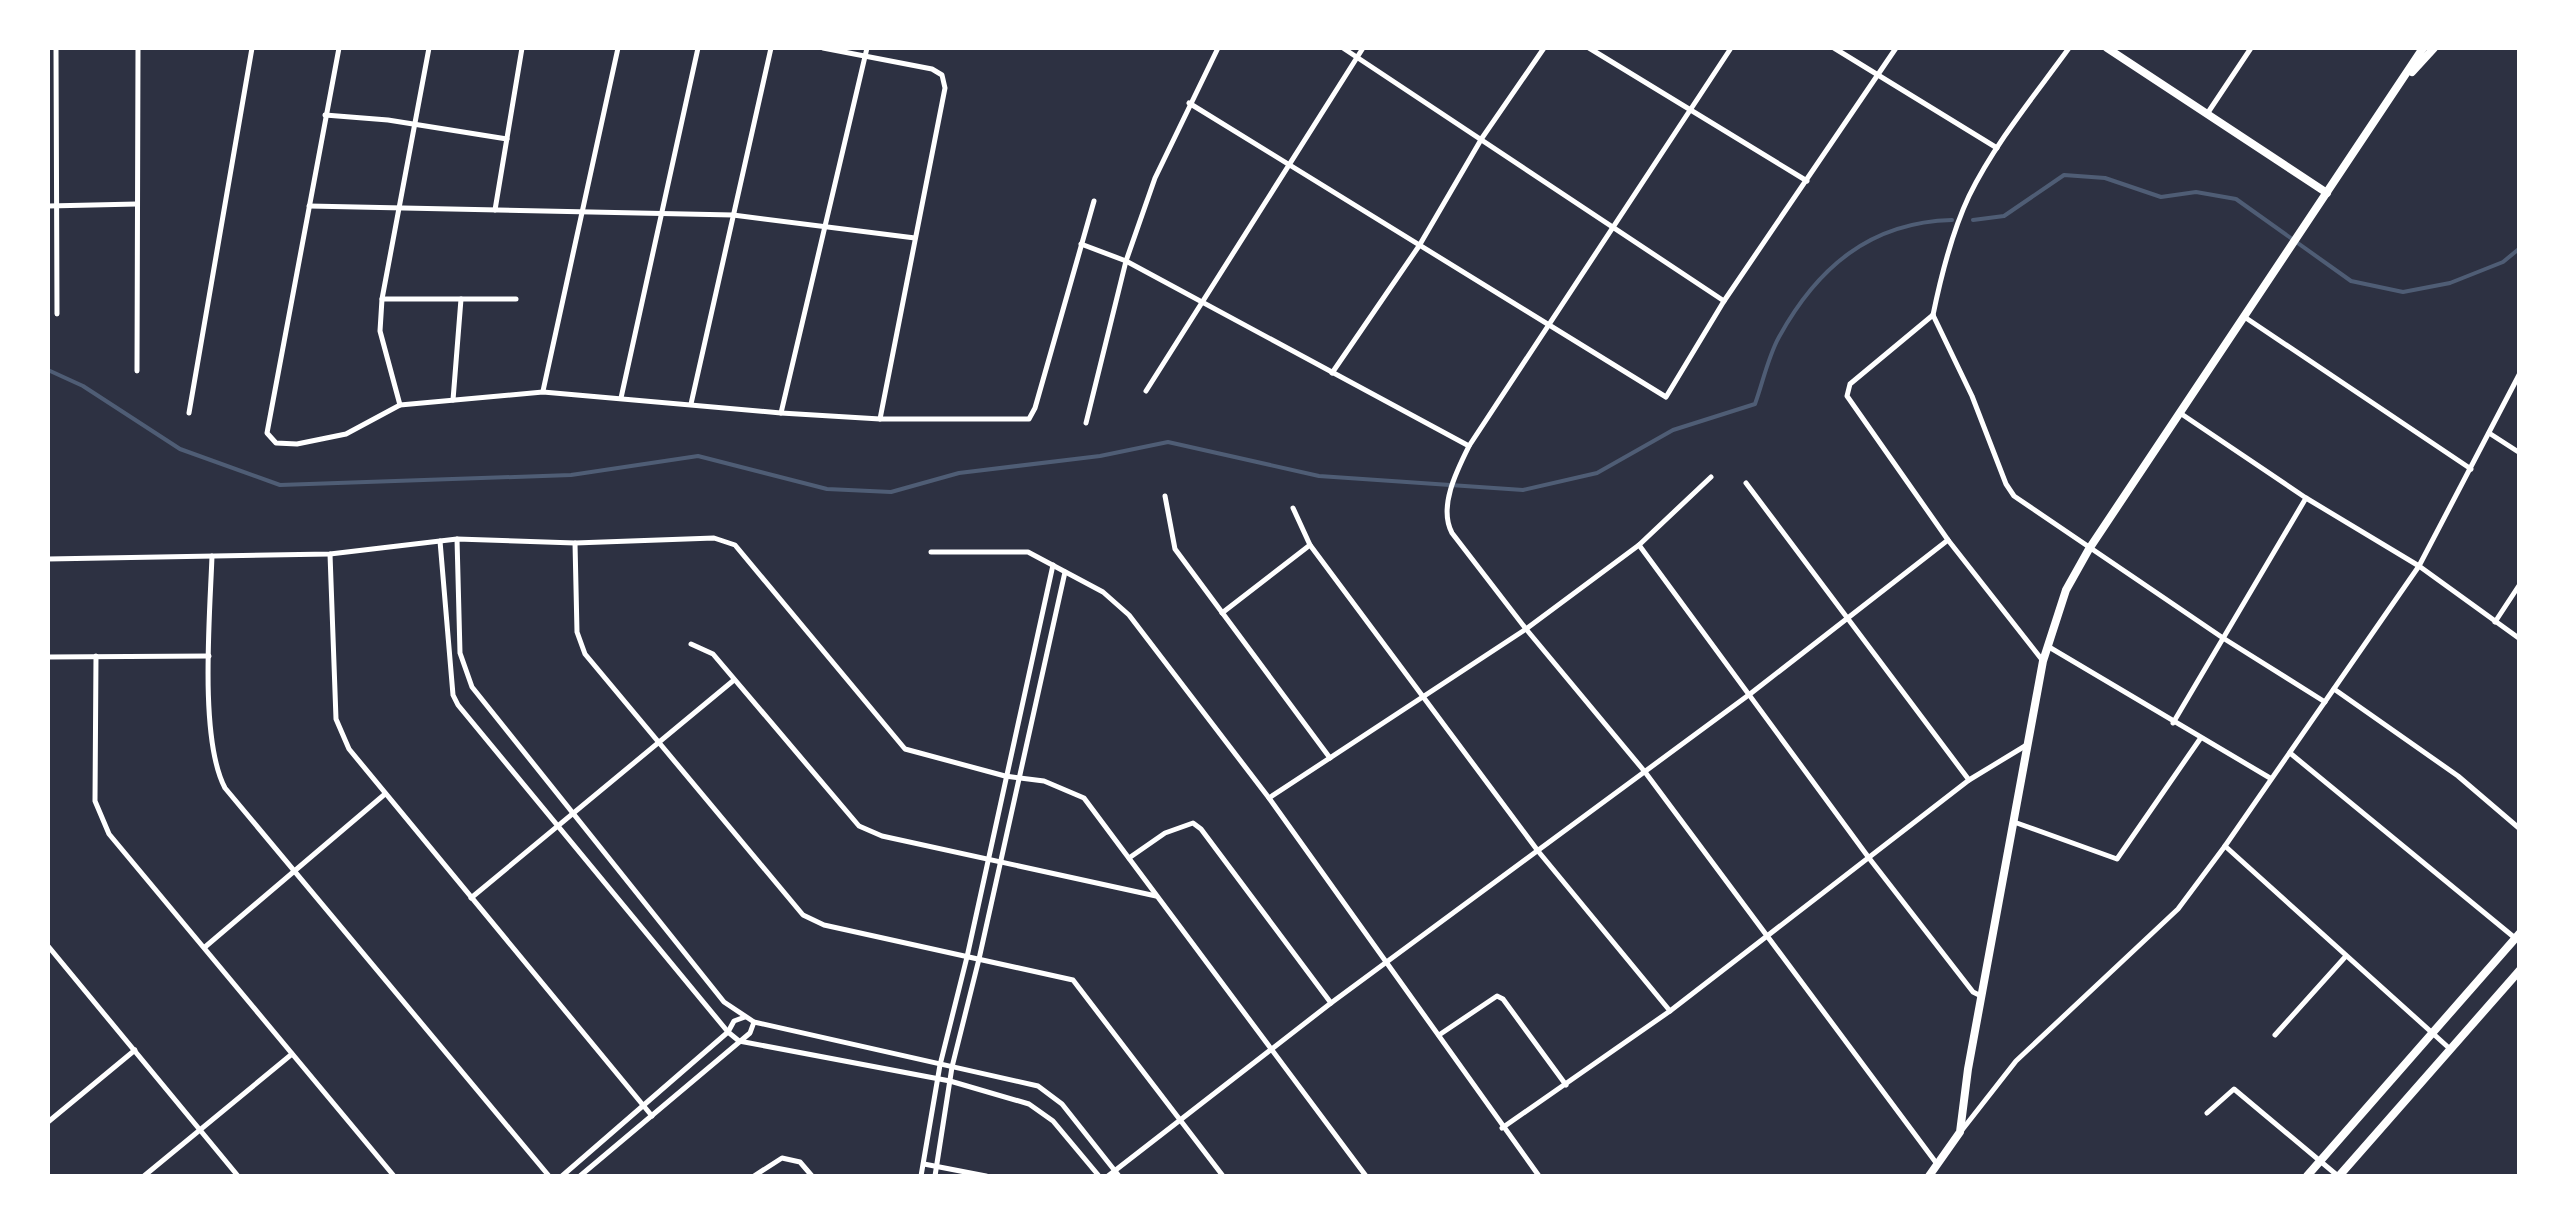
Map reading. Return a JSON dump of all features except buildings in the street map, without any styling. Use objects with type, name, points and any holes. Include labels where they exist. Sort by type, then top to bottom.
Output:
[{"type":"main road","points":[[2107,48],[2328,193]]},
{"type":"main road","points":[[1929,1176],[1960,1132],[2044,661],[2066,590],[2089,549],[2423,48]]},
{"type":"main road","points":[[2396,91],[2434,48]]},
{"type":"main road","points":[[2307,1176],[2517,935]]},
{"type":"main road","points":[[2338,1176],[2520,970]]},
{"type":"street","points":[[56,48],[57,314]]},
{"type":"street","points":[[136,371],[138,48]]},
{"type":"street","points":[[189,413],[252,48]]},
{"type":"street","points":[[339,48],[267,433],[276,443],[297,444],[346,434],[400,405],[542,392],[880,420],[1029,419],[1094,201]]},
{"type":"street","points":[[400,405],[380,331],[382,299],[429,48]]},
{"type":"street","points":[[495,210],[522,48]]},
{"type":"street","points":[[542,392],[618,48]]},
{"type":"street","points":[[621,398],[698,48]]},
{"type":"street","points":[[691,404],[770,48]]},
{"type":"street","points":[[822,48],[932,69],[942,74],[945,88],[880,420]]},
{"type":"street","points":[[781,413],[867,48]]},
{"type":"street","points":[[1086,423],[1126,261],[1155,178],[1218,48]]},
{"type":"street","points":[[1344,48],[1724,301]]},
{"type":"street","points":[[1146,391],[1363,48]]},
{"type":"street","points":[[1332,373],[1419,246],[1482,138],[1544,48]]},
{"type":"street","points":[[1590,48],[1807,181]]},
{"type":"street","points":[[1731,48],[1468,446],[1453,477],[1447,520],[1452,533],[1526,629],[1645,772],[1936,1164]]},
{"type":"street","points":[[1834,48],[1998,148]]},
{"type":"street","points":[[1189,103],[1666,397],[1724,301],[1896,48]]},
{"type":"street","points":[[2044,661],[1948,540],[1846,392],[1850,384],[1933,315],[1962,216],[1998,148],[2069,48]]},
{"type":"street","points":[[2207,114],[2251,48]]},
{"type":"street","points":[[325,115],[507,140]]},
{"type":"street","points":[[48,206],[136,204]]},
{"type":"street","points":[[309,206],[733,215],[915,238]]},
{"type":"street","points":[[1081,244],[1126,261],[1468,446]]},
{"type":"street","points":[[453,402],[461,298]]},
{"type":"street","points":[[382,299],[516,299]]},
{"type":"street","points":[[1933,315],[1972,396],[2010,491],[2089,549],[2325,702]]},
{"type":"street","points":[[2246,318],[2471,469]]},
{"type":"street","points":[[1960,1132],[2016,1061],[2178,909],[2420,566],[2520,372]]},
{"type":"street","points":[[2180,412],[2306,498],[2420,566],[2520,639]]},
{"type":"street","points":[[2489,433],[2520,453]]},
{"type":"street","points":[[1269,798],[1526,629],[1639,545],[1711,478]]},
{"type":"street","points":[[1746,483],[1970,780]]},
{"type":"street","points":[[1165,496],[1175,549],[1330,758]]},
{"type":"street","points":[[2173,723],[2306,498]]},
{"type":"street","points":[[1293,508],[1310,544],[1426,695],[1538,851],[1670,1011]]},
{"type":"street","points":[[48,559],[330,554],[458,539],[575,543],[714,538],[735,545],[905,748],[1006,776],[1044,782],[1084,798],[1366,1176]]},
{"type":"street","points":[[458,539],[460,654],[472,687],[724,1002],[754,1022],[1038,1086],[1062,1104],[1117,1174]]},
{"type":"street","points":[[1108,1176],[1117,1174],[1331,1002],[1750,694],[1948,540]]},
{"type":"street","points":[[440,541],[453,696],[728,1032],[739,1041],[950,1081],[1041,1111],[1099,1176]]},
{"type":"street","points":[[575,543],[577,632],[585,654],[803,915],[824,924],[1072,980],[1223,1176]]},
{"type":"street","points":[[1222,613],[1310,544]]},
{"type":"street","points":[[1639,545],[1868,858],[1973,992],[1982,998]]},
{"type":"street","points":[[932,552],[1028,552],[1103,592],[1129,615],[1269,798],[1539,1176]]},
{"type":"street","points":[[330,554],[336,719],[349,750],[652,1116]]},
{"type":"street","points":[[212,556],[209,656],[213,757],[225,788],[549,1176]]},
{"type":"street","points":[[922,1176],[940,1065],[968,957],[1053,565]]},
{"type":"street","points":[[935,1176],[952,1067],[1065,572]]},
{"type":"street","points":[[2495,622],[2520,584]]},
{"type":"street","points":[[691,644],[713,654],[860,826],[882,836],[1156,896]]},
{"type":"street","points":[[2049,646],[2271,778]]},
{"type":"street","points":[[96,656],[95,801],[108,834],[394,1176]]},
{"type":"street","points":[[48,657],[209,656]]},
{"type":"street","points":[[471,898],[734,680]]},
{"type":"street","points":[[2334,688],[2458,776],[2520,829]]},
{"type":"street","points":[[2014,822],[2116,859],[2200,739]]},
{"type":"street","points":[[1502,1128],[1670,1011],[1970,780],[2028,745]]},
{"type":"street","points":[[2290,753],[2517,935]]},
{"type":"street","points":[[204,948],[385,794]]},
{"type":"street","points":[[1129,858],[1181,825],[1192,824],[1201,829],[1331,1002]]},
{"type":"street","points":[[2224,846],[2450,1049]]},
{"type":"street","points":[[48,946],[238,1176]]},
{"type":"street","points":[[2275,1035],[2346,956]]},
{"type":"street","points":[[1439,1036],[1497,996],[1566,1084]]},
{"type":"street","points":[[562,1176],[644,1108],[728,1032],[734,1021],[745,1016]]},
{"type":"street","points":[[580,1176],[750,1033],[754,1022]]},
{"type":"street","points":[[48,1122],[135,1050]]},
{"type":"street","points":[[144,1176],[292,1054]]},
{"type":"street","points":[[2207,1113],[2234,1090],[2338,1176]]},
{"type":"street","points":[[754,1176],[782,1158],[800,1162],[812,1176]]},
{"type":"street","points":[[924,1164],[986,1176]]},
{"type":"waterway","points":[[1973,220],[2004,216],[2064,175],[2105,178],[2161,197],[2196,192],[2236,199],[2351,281],[2403,292],[2450,283],[2503,262],[2520,248]]},
{"type":"waterway","points":[[48,370],[83,386],[180,449],[280,485],[571,475],[698,456],[827,489],[891,492],[959,473],[1100,456],[1168,442],[1319,476],[1523,490],[1597,473],[1673,430],[1755,404],[1779,337],[1829,270],[1849,253],[1896,229],[1952,220]]}]
